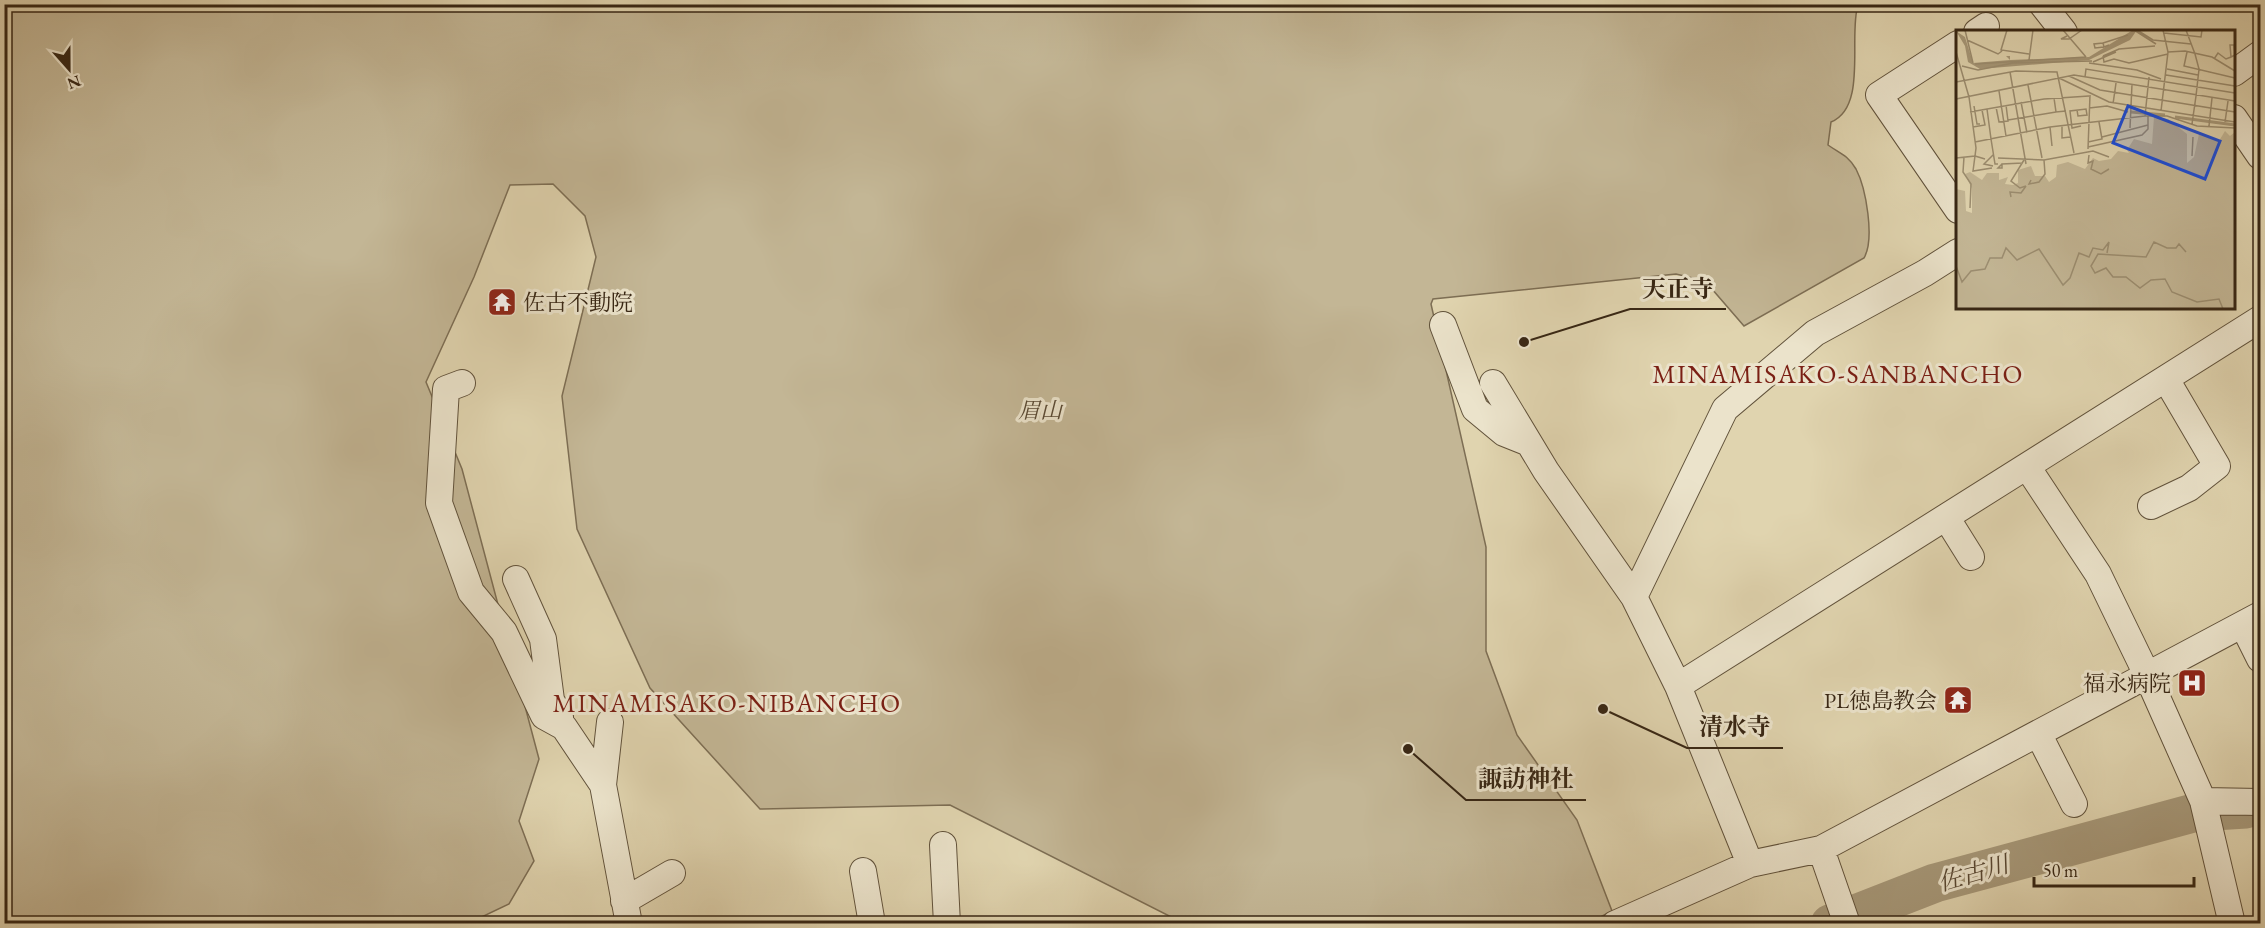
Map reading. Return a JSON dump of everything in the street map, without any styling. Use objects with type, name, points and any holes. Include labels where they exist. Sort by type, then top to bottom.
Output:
[{"type":"street","points":[[1956,45],[1879,95],[1956,207]]},
{"type":"street","points":[[2235,72],[2260,54]]},
{"type":"street","points":[[2235,119],[2260,156]]},
{"type":"street","points":[[1634,597],[1725,409],[1815,333],[1925,273],[1956,253]]},
{"type":"street","points":[[1678,686],[2260,320]]},
{"type":"street","points":[[1443,325],[1475,409],[1504,433],[1529,443]]},
{"type":"street","points":[[2166,379],[2217,466],[2166,506]]},
{"type":"street","points":[[462,383],[446,390],[439,503],[471,592],[504,632],[544,716],[564,727]]},
{"type":"street","points":[[1493,383],[1529,443],[1634,597],[1678,686],[1750,864]]},
{"type":"street","points":[[2028,468],[2098,573],[2147,675],[2205,809],[2232,924]]},
{"type":"street","points":[[1946,517],[1971,557]]},
{"type":"street","points":[[516,579],[543,639],[551,700],[564,727],[603,786]]},
{"type":"street","points":[[1614,924],[1750,864],[1821,849],[2252,620],[2260,659]]},
{"type":"street","points":[[610,722],[603,786],[627,913]]},
{"type":"street","points":[[2039,735],[2074,804]]},
{"type":"street","points":[[2205,809],[2260,802]]},
{"type":"street","points":[[943,845],[947,924]]},
{"type":"street","points":[[1821,849],[1845,918]]},
{"type":"street","points":[[863,871],[872,924]]},
{"type":"street","points":[[627,913],[672,873]]},
{"type":"green space","name":"眉山","points":[[5,5],[1858,5],[1855,18],[1853,86],[1849,102],[1842,114],[1831,122],[1828,145],[1853,164],[1860,178],[1868,214],[1869,239],[1864,258],[1744,326],[1705,281],[1676,274],[1433,299],[1431,304],[1486,547],[1486,651],[1517,735],[1577,820],[1612,911],[1587,924],[1496,924],[1489,921],[1485,924],[1183,923],[950,805],[760,809],[650,688],[577,529],[562,396],[596,257],[585,216],[553,184],[510,185],[474,277],[426,382],[462,469],[539,759],[519,821],[534,861],[509,904],[467,924],[5,924]]},
{"type":"waterway","name":"佐古川","points":[[1830,924],[1935,883],[2197,812],[2246,809]]},
{"type":"place","name":"佐古不動院","points":[[502,302]]},
{"type":"place","name":"天正寺","points":[[1524,342]]},
{"type":"place","name":"福永病院","points":[[2192,683]]},
{"type":"place","name":"PL徳島教会","points":[[1958,700]]},
{"type":"place","name":"清水寺","points":[[1603,709]]},
{"type":"place","name":"諏訪神社","points":[[1408,749]]},
{"type":"district","name":"MINAMISAKO-SANBANCHO","points":[[1838,374]]},
{"type":"district","name":"MINAMISAKO-NIBANCHO","points":[[727,703]]}]
